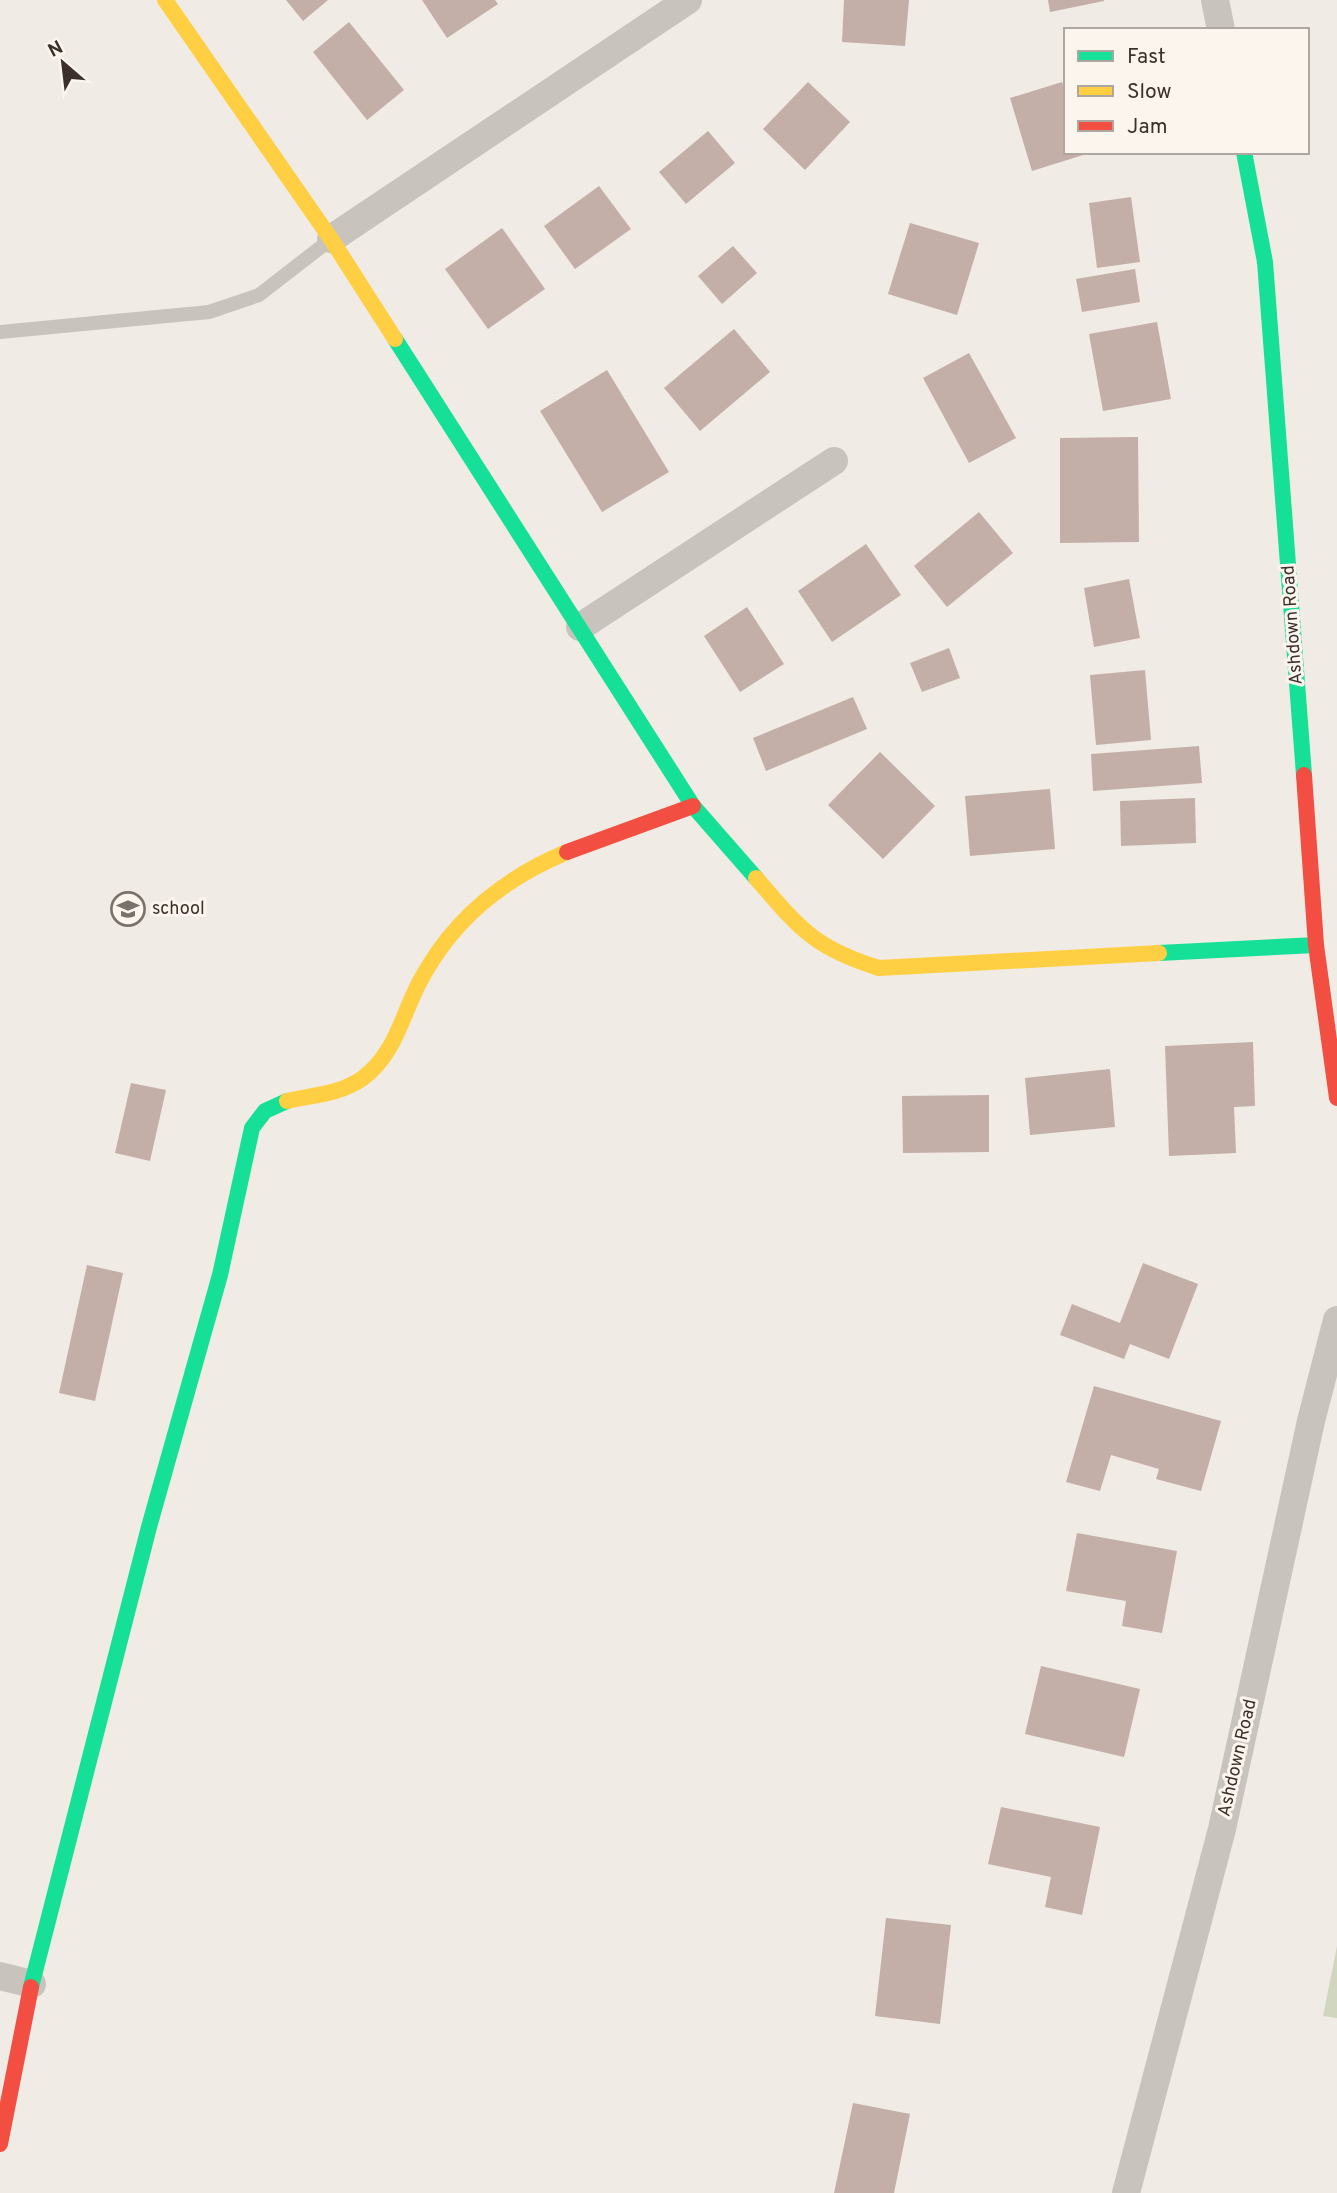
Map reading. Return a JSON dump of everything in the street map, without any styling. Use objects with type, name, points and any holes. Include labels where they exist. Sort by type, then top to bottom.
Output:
[{"type":"street","points":[[165,0],[331,239],[693,806],[801,930],[840,956],[879,968],[1316,945]]},
{"type":"street","points":[[331,239],[688,0]]},
{"type":"street","points":[[1215,0],[1221,28]]},
{"type":"street","name":"Ashdown Road","points":[[1244,154],[1265,262],[1316,945],[1337,1098]]},
{"type":"street","points":[[580,627],[834,461]]},
{"type":"street","points":[[0,2144],[32,1984],[149,1527],[220,1275],[239,1198],[252,1128],[265,1110],[292,1100],[341,1091],[364,1077],[390,1052],[402,1027],[413,990],[453,930],[484,899],[523,872],[565,852],[693,806]]},
{"type":"street","name":"Ashdown Road","points":[[1126,2193],[1222,1829],[1311,1421],[1337,1320]]},
{"type":"street","points":[[0,1976],[32,1984]]},
{"type":"lane","points":[[0,332],[209,312],[259,295],[331,239]]},
{"type":"green space","points":[[1337,1946],[1337,2018],[1323,2016]]},
{"type":"building","points":[[286,0],[328,0],[303,21]]},
{"type":"building","points":[[422,0],[495,0],[498,4],[447,38]]},
{"type":"building","points":[[844,0],[909,0],[905,46],[842,42]]},
{"type":"building","points":[[1048,0],[1104,0],[1104,1],[1050,12]]},
{"type":"building","points":[[349,22],[404,90],[367,120],[313,52]]},
{"type":"building","points":[[808,82],[850,122],[805,170],[763,129]]},
{"type":"building","points":[[1062,82],[1064,154],[1083,155],[1032,171],[1010,98]]},
{"type":"building","points":[[708,131],[735,163],[686,204],[659,172]]},
{"type":"building","points":[[599,186],[631,229],[575,269],[544,226]]},
{"type":"building","points":[[1131,197],[1140,262],[1097,268],[1089,203]]},
{"type":"building","points":[[910,223],[979,243],[957,315],[888,294]]},
{"type":"building","points":[[502,228],[545,289],[488,329],[445,269]]},
{"type":"building","points":[[733,246],[757,273],[722,304],[698,276]]},
{"type":"building","points":[[1135,269],[1140,302],[1082,312],[1076,279]]},
{"type":"building","points":[[1157,322],[1171,399],[1103,411],[1089,334]]},
{"type":"building","points":[[734,329],[770,372],[700,431],[664,388]]},
{"type":"building","points":[[969,353],[1016,438],[969,463],[923,378]]},
{"type":"building","points":[[607,370],[669,472],[602,512],[540,411]]},
{"type":"building","points":[[1138,437],[1139,542],[1060,543],[1060,438]]},
{"type":"building","points":[[979,512],[1013,553],[947,607],[914,566]]},
{"type":"building","points":[[866,544],[901,595],[832,642],[798,591]]},
{"type":"building","points":[[1129,579],[1140,638],[1094,647],[1084,588]]},
{"type":"building","points":[[747,607],[784,664],[740,692],[704,636]]},
{"type":"building","points":[[949,648],[960,678],[922,692],[910,663]]},
{"type":"building","points":[[1145,670],[1151,740],[1096,745],[1090,675]]},
{"type":"building","points":[[853,697],[867,729],[766,771],[753,738]]},
{"type":"building","points":[[1199,746],[1202,783],[1093,791],[1091,754]]},
{"type":"building","points":[[880,752],[935,806],[883,859],[828,805]]},
{"type":"building","points":[[1050,789],[1055,849],[970,856],[965,796]]},
{"type":"building","points":[[1195,798],[1196,843],[1121,846],[1120,801]]},
{"type":"building","points":[[1253,1042],[1255,1106],[1234,1107],[1236,1153],[1169,1156],[1165,1046]]},
{"type":"building","points":[[1110,1069],[1115,1127],[1030,1135],[1025,1078]]},
{"type":"building","points":[[131,1083],[166,1090],[150,1161],[115,1153]]},
{"type":"building","points":[[989,1095],[989,1152],[903,1153],[902,1096]]},
{"type":"building","points":[[1143,1263],[1198,1284],[1169,1359],[1130,1344],[1124,1359],[1060,1335],[1072,1304],[1120,1323]]},
{"type":"building","points":[[87,1265],[123,1273],[95,1401],[59,1393]]},
{"type":"building","points":[[1094,1386],[1221,1421],[1201,1491],[1156,1479],[1159,1469],[1111,1455],[1100,1491],[1066,1482]]},
{"type":"building","points":[[1077,1533],[1177,1551],[1162,1633],[1122,1626],[1126,1601],[1066,1591]]},
{"type":"building","points":[[1041,1666],[1140,1689],[1124,1757],[1025,1734]]},
{"type":"building","points":[[1001,1807],[1100,1827],[1082,1915],[1045,1907],[1051,1877],[988,1864]]},
{"type":"building","points":[[886,1918],[951,1925],[940,2024],[875,2016]]},
{"type":"building","points":[[853,2103],[910,2114],[894,2193],[834,2193]]},
{"type":"traffic: fast","points":[[1244,154],[1265,262],[1304,775]]},
{"type":"traffic: fast","points":[[395,339],[693,806],[756,878]]},
{"type":"traffic: fast","points":[[1159,953],[1316,945]]},
{"type":"traffic: fast","points":[[31,1987],[149,1527],[220,1275],[252,1128],[265,1111],[287,1101]]},
{"type":"traffic: slow","points":[[165,0],[331,239],[395,339]]},
{"type":"traffic: slow","points":[[287,1101],[346,1087],[363,1078],[383,1058],[432,960],[463,921],[481,904],[521,875],[567,852]]},
{"type":"traffic: slow","points":[[756,878],[809,934],[838,953],[879,968],[1159,953]]},
{"type":"traffic: jam","points":[[1304,775],[1316,945],[1337,1098]]},
{"type":"traffic: jam","points":[[567,852],[693,806]]},
{"type":"traffic: jam","points":[[0,2144],[31,1987]]},
{"type":"place","name":"school","points":[[128,909]]}]
